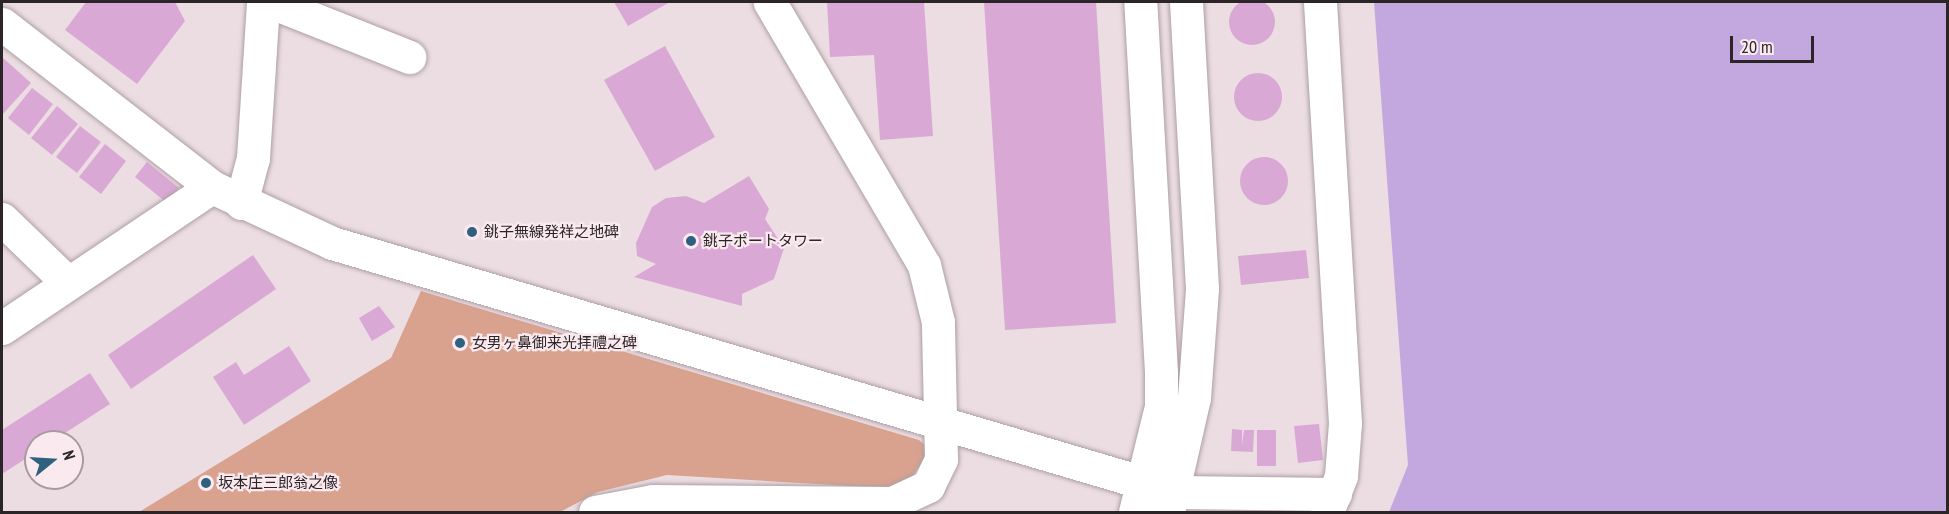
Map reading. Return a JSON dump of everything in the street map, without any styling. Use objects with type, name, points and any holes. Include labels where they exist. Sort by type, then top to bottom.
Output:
[{"type":"street","points":[[241,203],[253,158],[263,2]]},
{"type":"street","points":[[271,2],[409,57]]},
{"type":"street","points":[[595,513],[653,501],[892,503],[928,486],[941,459],[944,422],[938,322],[924,265],[770,2]]},
{"type":"street","points":[[1139,498],[1161,406],[1140,2]]},
{"type":"street","points":[[1172,502],[1194,398],[1202,288],[1186,2]]},
{"type":"street","points":[[2,24],[212,187],[241,203],[333,243],[944,422],[1139,498],[1172,502],[1331,503],[1346,423],[1320,2]]},
{"type":"street","points":[[2,328],[212,187]]},
{"type":"street","points":[[2,219],[68,283]]},
{"type":"shaded area","points":[[1374,2],[1947,2],[1947,512],[1389,512],[1408,465]]},
{"type":"shaded area","points":[[421,291],[919,440],[927,447],[925,458],[909,481],[884,488],[667,475],[598,492],[560,512],[139,512],[391,358]]},
{"type":"building","points":[[1252,-1],[1268,6],[1275,22],[1268,38],[1252,45],[1236,38],[1229,22],[1236,6]]},
{"type":"building","points":[[86,2],[175,2],[185,21],[137,84],[65,30]]},
{"type":"building","points":[[614,2],[670,2],[628,26]]},
{"type":"building","points":[[827,2],[924,2],[933,136],[880,140],[874,55],[830,57]]},
{"type":"building","points":[[984,2],[1096,2],[1116,323],[1005,330]]},
{"type":"building","points":[[665,46],[715,137],[655,171],[604,80]]},
{"type":"building","points":[[2,57],[31,83],[3,114],[2,113]]},
{"type":"building","points":[[1258,73],[1275,80],[1282,97],[1275,114],[1258,121],[1241,114],[1234,97],[1241,80]]},
{"type":"building","points":[[32,88],[53,104],[29,135],[8,118]]},
{"type":"building","points":[[57,106],[78,124],[52,155],[31,138]]},
{"type":"building","points":[[80,126],[101,142],[77,173],[56,157]]},
{"type":"building","points":[[105,144],[126,161],[101,194],[79,177]]},
{"type":"building","points":[[1264,157],[1281,164],[1288,181],[1281,198],[1264,205],[1247,198],[1240,181],[1247,164]]},
{"type":"building","points":[[147,162],[179,188],[167,203],[135,177]]},
{"type":"building","points":[[749,176],[769,209],[765,219],[784,248],[774,279],[742,294],[742,306],[634,277],[656,264],[637,256],[636,243],[652,207],[666,198],[686,196],[704,203]]},
{"type":"building","points":[[1306,250],[1309,278],[1241,285],[1238,256]]},
{"type":"building","points":[[253,255],[276,289],[131,389],[108,355]]},
{"type":"building","points":[[379,306],[395,327],[372,341],[359,318]]},
{"type":"building","points":[[289,346],[311,381],[244,425],[213,377],[236,362],[244,375]]},
{"type":"building","points":[[90,373],[110,404],[70,430],[24,430],[24,460],[2,474],[2,430]]},
{"type":"building","points":[[1319,424],[1323,460],[1298,463],[1294,426]]},
{"type":"building","points":[[1232,429],[1242,430],[1242,445],[1244,430],[1254,430],[1253,452],[1231,451]]},
{"type":"building","points":[[1257,430],[1276,430],[1276,466],[1257,466]]},
{"type":"place","name":"銚子無線発祥之地碑","points":[[472,232]]},
{"type":"place","name":"銚子ポートタワー","points":[[691,241]]},
{"type":"place","name":"女男ヶ鼻御来光拝禮之碑","points":[[460,343]]},
{"type":"place","name":"坂本庄三郎翁之像","points":[[206,483]]}]
